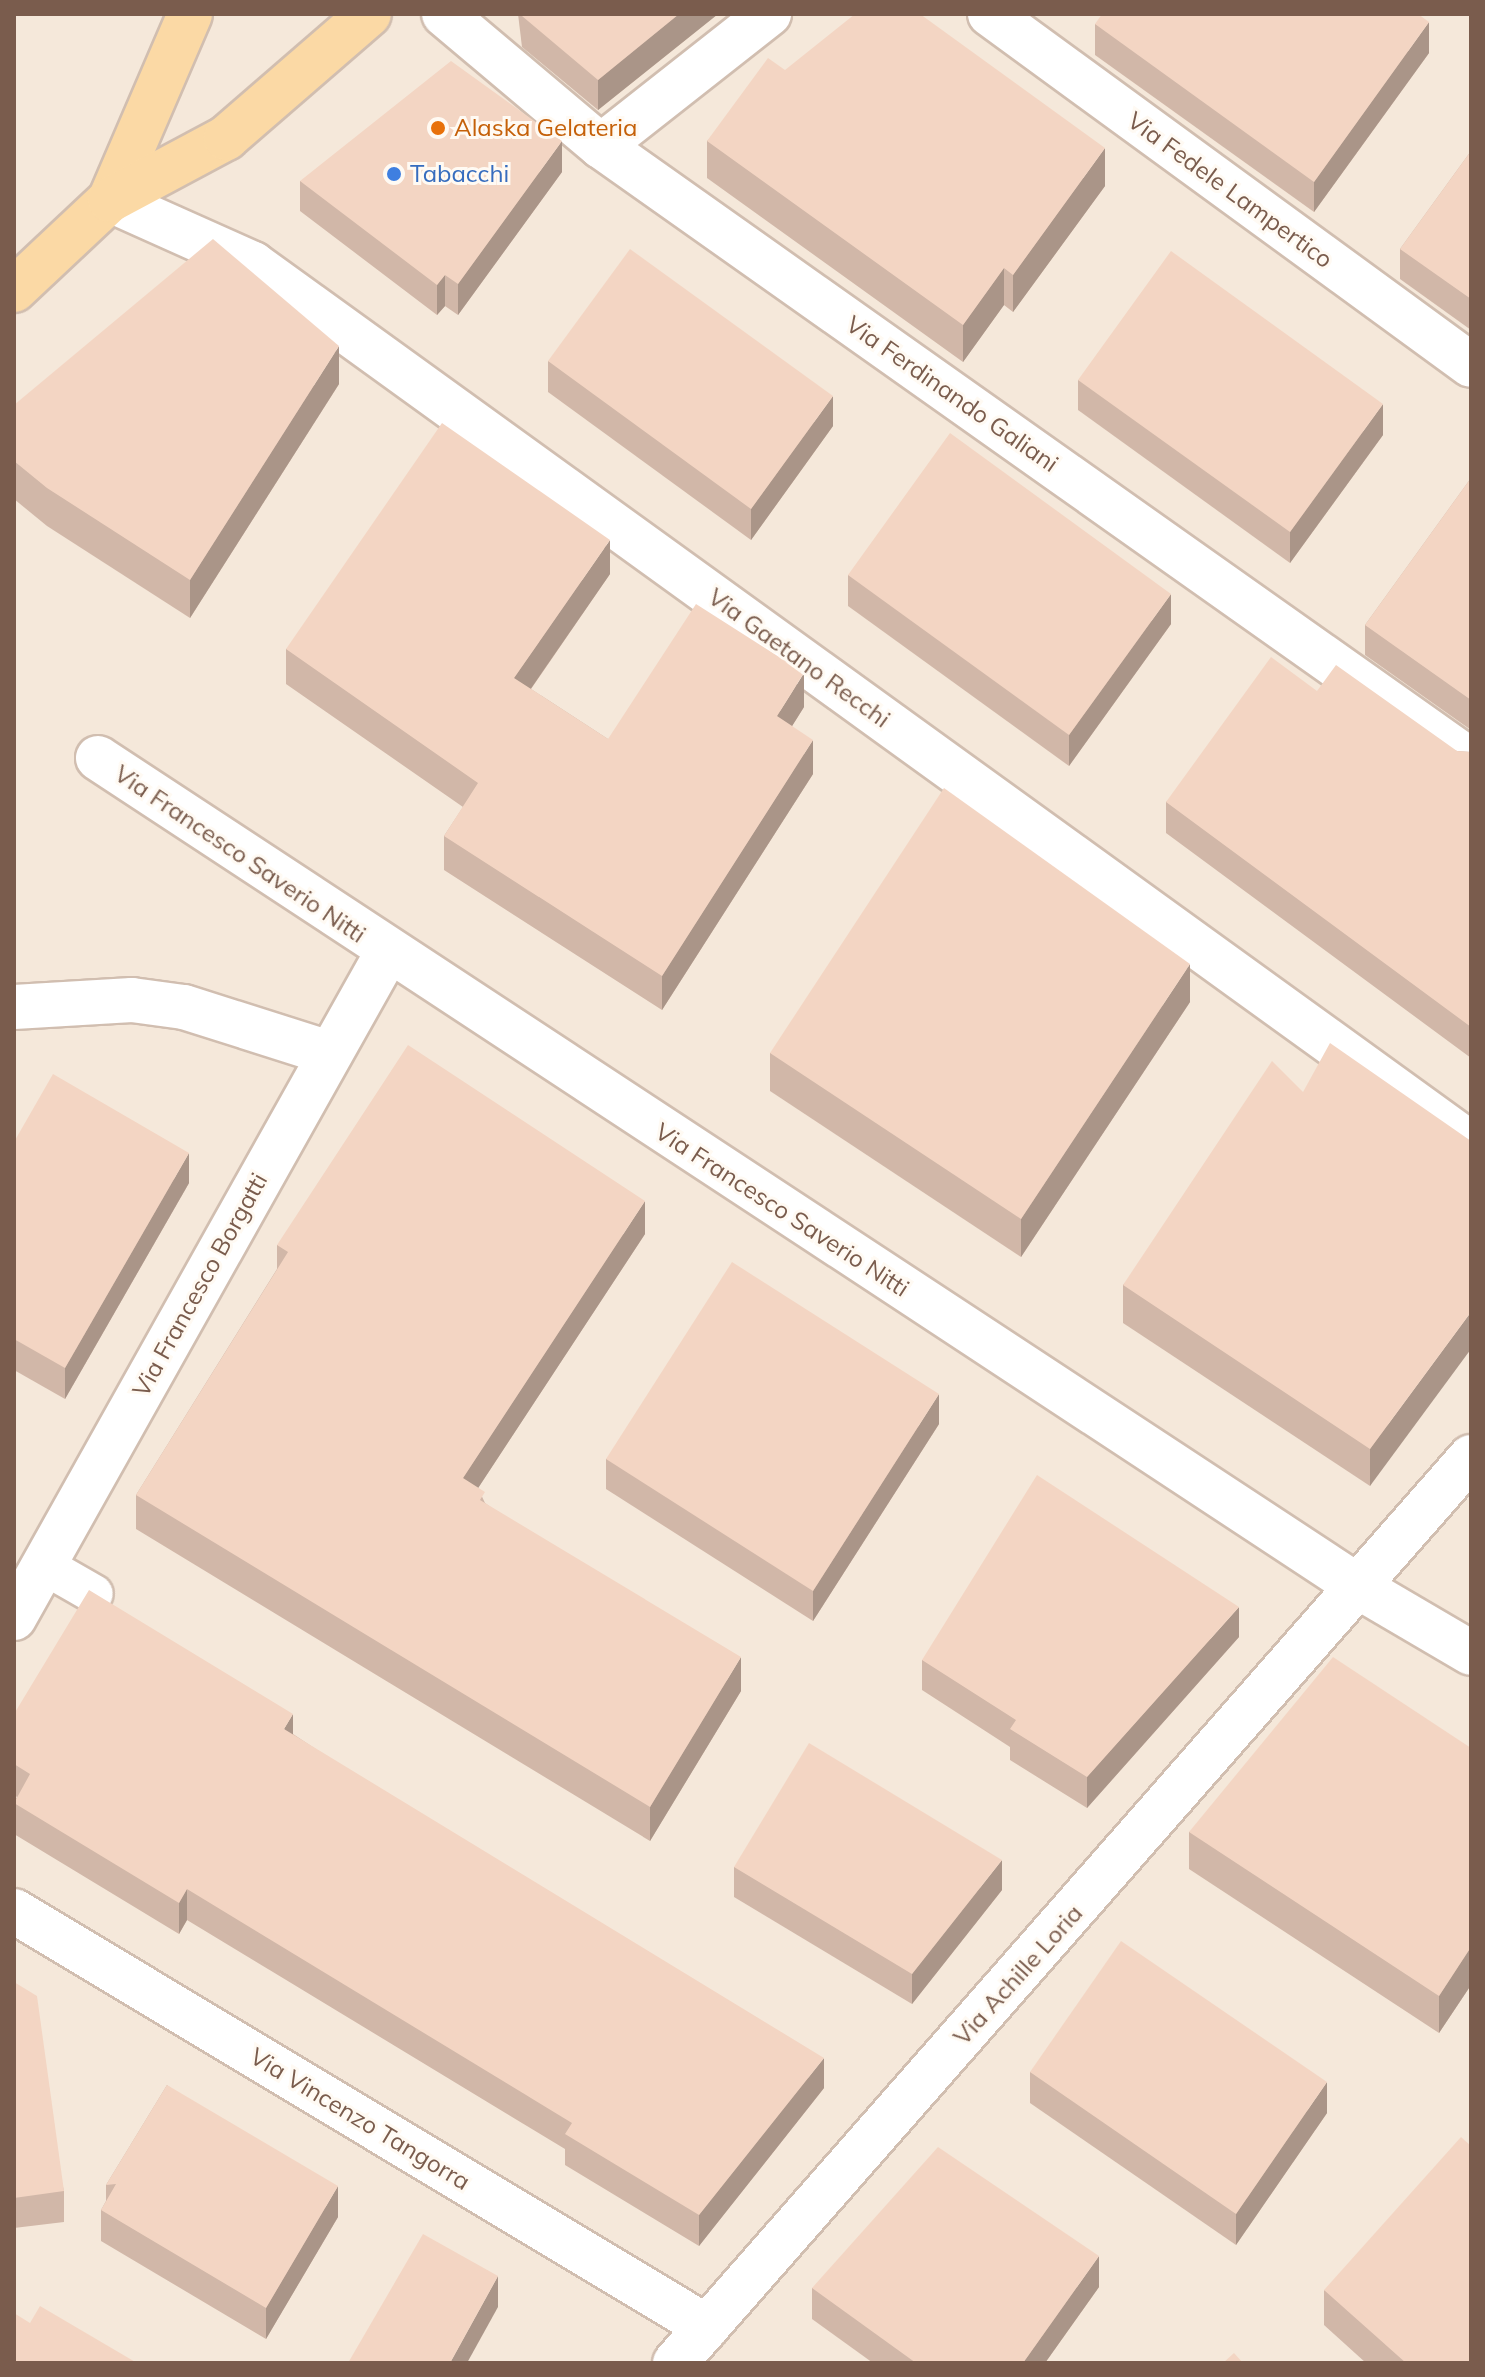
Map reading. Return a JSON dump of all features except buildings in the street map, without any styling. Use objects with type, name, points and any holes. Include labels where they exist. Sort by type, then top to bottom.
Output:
[{"type":"main road","points":[[110,200],[190,14]]},
{"type":"main road","points":[[14,290],[110,200],[226,138],[369,14]]},
{"type":"street","name":"Via Ferdinando Galiani","points":[[444,14],[601,146],[1471,761]]},
{"type":"street","points":[[601,146],[769,14]]},
{"type":"street","name":"Via Fedele Lampertico","points":[[990,14],[1471,365]]},
{"type":"street","name":"Via Gaetano Recchi","points":[[110,200],[253,264],[1471,1144]]},
{"type":"street","name":"Via Francesco Saverio Nitti","points":[[98,758],[387,953],[1362,1589],[1471,1653]]},
{"type":"street","name":"Via Francesco Borgatti","points":[[14,1618],[387,953]]},
{"type":"street","points":[[14,1007],[132,1000],[184,1007],[329,1053]]},
{"type":"street","name":"Via Achille Loria","points":[[675,2363],[1362,1589],[1471,1457]]},
{"type":"street","name":"Via Vincenzo Tangorra","points":[[14,1911],[707,2327]]},
{"type":"lane","points":[[45,1566],[94,1594]]},
{"type":"shaded area","points":[[14,14],[1471,14],[1471,2363],[14,2363]]},
{"type":"place","name":"Alaska Gelateria","points":[[438,128]]},
{"type":"place","name":"Tabacchi","points":[[394,174]]}]
